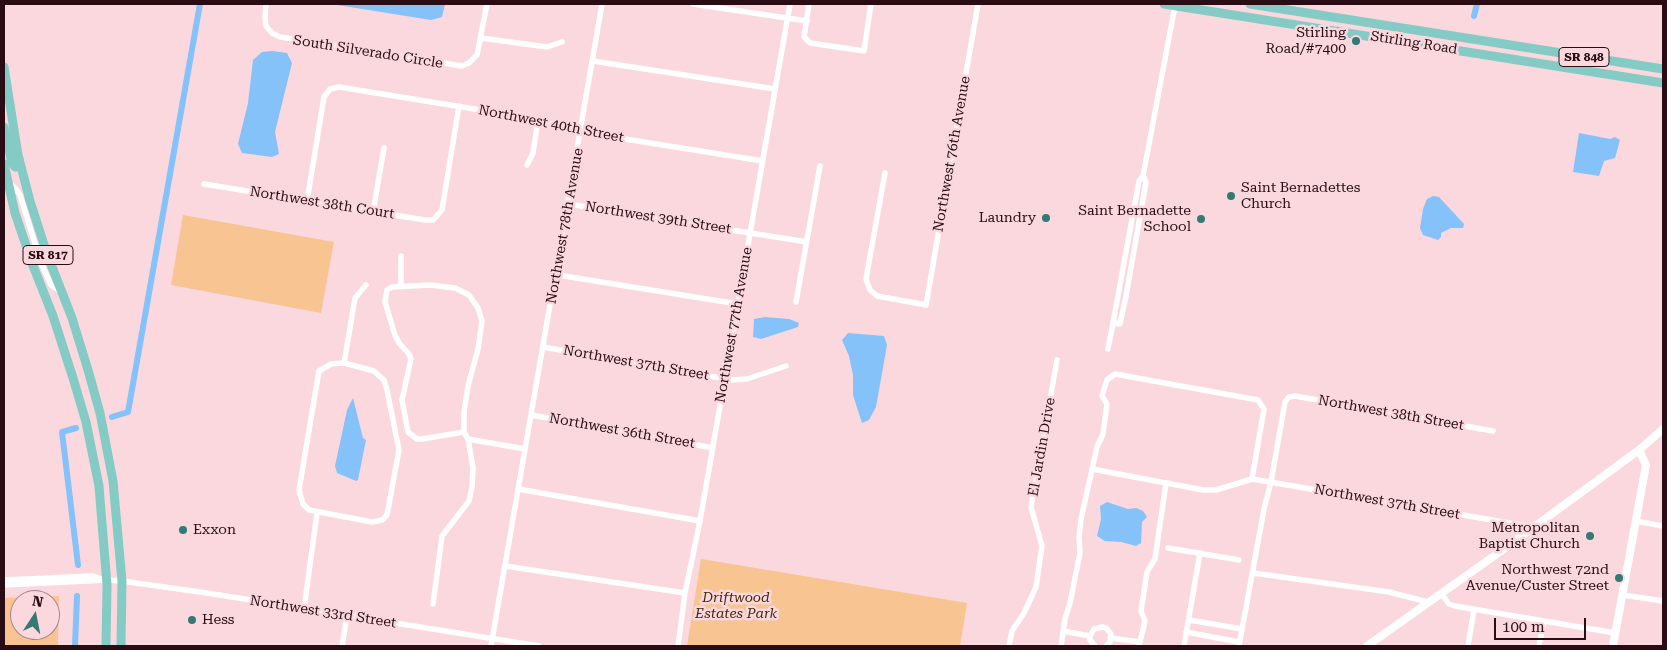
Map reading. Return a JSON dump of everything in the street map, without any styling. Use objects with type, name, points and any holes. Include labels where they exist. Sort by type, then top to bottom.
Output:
[{"type":"main road","name":"Stirling Road","points":[[1164,4],[1663,83]]},
{"type":"main road","name":"Stirling Road","points":[[1251,4],[1663,69]]},
{"type":"main road","points":[[1250,17],[1251,4]]},
{"type":"main road","name":"SR 817","points":[[4,67],[12,123],[21,166],[33,210],[61,292],[72,318],[88,370],[100,413],[114,481],[122,581],[121,646]]},
{"type":"main road","points":[[4,127],[12,163],[15,167],[21,166]]},
{"type":"main road","name":"SR 817","points":[[4,164],[6,186],[32,263],[53,316],[74,378],[86,422],[98,486],[107,580],[106,646]]},
{"type":"main road","points":[[1367,646],[1639,450],[1663,429]]},
{"type":"main road","points":[[1613,646],[1646,465],[1639,450]]},
{"type":"street","name":"South Silverado Circle","points":[[266,4],[264,17],[269,30],[276,36],[451,65],[462,66],[469,63],[477,55],[481,38]]},
{"type":"street","points":[[487,4],[481,38],[547,47],[562,42]]},
{"type":"street","name":"Northwest 78th Avenue","points":[[491,646],[602,4]]},
{"type":"street","points":[[694,4],[807,21]]},
{"type":"street","name":"Northwest 77th Avenue","points":[[678,646],[685,593],[700,521],[790,4]]},
{"type":"street","points":[[809,4],[804,37],[810,43],[864,51],[871,4]]},
{"type":"street","name":"Northwest 76th Avenue","points":[[885,173],[866,279],[870,290],[877,296],[926,305],[978,4]]},
{"type":"street","points":[[1108,349],[1113,323],[1120,324],[1122,315],[1146,182],[1143,176],[1146,156],[1175,6]]},
{"type":"street","points":[[593,61],[775,89]]},
{"type":"street","name":"Northwest 40th Street","points":[[307,201],[324,98],[330,89],[339,87],[538,120],[581,132],[763,161]]},
{"type":"street","name":"Northwest 38th Court","points":[[204,184],[433,220],[442,210],[459,106]]},
{"type":"street","points":[[527,164],[533,154],[538,120]]},
{"type":"street","points":[[373,212],[384,148]]},
{"type":"street","points":[[796,302],[820,166]]},
{"type":"street","points":[[6,186],[16,189],[20,194],[41,263],[51,285],[61,292]]},
{"type":"street","name":"Northwest 39th Street","points":[[568,204],[807,242]]},
{"type":"street","points":[[401,256],[401,286]]},
{"type":"street","points":[[557,270],[564,276],[738,304]]},
{"type":"street","points":[[344,363],[355,298],[366,284]]},
{"type":"street","points":[[433,604],[442,536],[469,501],[472,487],[473,468],[468,439],[464,432],[464,412],[468,386],[482,334],[482,321],[478,308],[469,296],[455,288],[430,285],[401,286],[387,290],[384,302],[395,335],[411,359],[402,400],[408,432],[417,439],[422,439],[464,432]]},
{"type":"street","name":"Northwest 37th Street","points":[[543,347],[732,380],[747,379],[786,366]]},
{"type":"street","name":"El Jardin Drive","points":[[1009,646],[1012,631],[1024,613],[1036,587],[1042,546],[1031,507],[1058,360]]},
{"type":"street","points":[[344,363],[374,371],[384,380],[387,390],[399,450],[387,515],[382,520],[372,522],[309,510],[303,504],[299,490],[319,371],[330,364],[344,363]]},
{"type":"street","points":[[1061,646],[1080,553],[1081,519],[1097,447],[1103,434],[1107,404],[1102,396],[1107,380],[1115,374],[1258,400],[1264,409],[1252,479],[1216,490],[1202,490],[1092,470]]},
{"type":"street","name":"Northwest 38th Street","points":[[1271,482],[1285,402],[1289,397],[1295,396],[1494,431]]},
{"type":"street","name":"Northwest 36th Street","points":[[530,415],[713,448]]},
{"type":"street","points":[[468,439],[525,449]]},
{"type":"street","name":"Northwest 37th Street","points":[[1252,479],[1533,527]]},
{"type":"street","points":[[1186,632],[1239,644],[1271,482]]},
{"type":"street","points":[[1111,638],[1140,644],[1145,621],[1141,611],[1147,572],[1155,560],[1166,483]]},
{"type":"street","points":[[518,490],[700,521]]},
{"type":"street","points":[[304,609],[317,512]]},
{"type":"street","points":[[1635,521],[1663,526]]},
{"type":"street","points":[[1168,548],[1239,560]]},
{"type":"street","points":[[1184,646],[1200,553]]},
{"type":"street","points":[[505,566],[685,593]]},
{"type":"street","points":[[1252,573],[1388,592],[1428,602]]},
{"type":"street","points":[[4,580],[93,576],[107,580]]},
{"type":"street","points":[[4,585],[107,580]]},
{"type":"street","name":"Northwest 33rd Street","points":[[107,580],[206,592],[539,646]]},
{"type":"street","points":[[1441,593],[1449,604],[1474,610],[1615,632]]},
{"type":"street","points":[[1623,595],[1663,601]]},
{"type":"street","points":[[1468,646],[1474,610]]},
{"type":"street","points":[[342,646],[347,616]]},
{"type":"street","points":[[1188,620],[1242,629]]},
{"type":"street","points":[[1539,646],[1544,621]]},
{"type":"street","points":[[1096,646],[1092,644],[1090,636],[1094,629],[1102,627],[1109,631],[1111,638],[1106,646]]},
{"type":"street","points":[[1063,632],[1090,636]]},
{"type":"green space","points":[[183,215],[334,242],[321,313],[171,285]]},
{"type":"green space","name":"Driftwood Estates Park","points":[[701,559],[967,603],[960,646],[687,646]]},
{"type":"green space","points":[[4,598],[10,598],[10,640],[58,640],[58,646],[4,646]]},
{"type":"water","points":[[331,4],[445,4],[442,17],[431,20]]},
{"type":"water","points":[[262,52],[287,53],[292,63],[275,132],[279,154],[272,157],[242,153],[238,144],[248,103],[253,60]]},
{"type":"water","points":[[1579,133],[1610,139],[1615,137],[1620,140],[1615,158],[1604,161],[1599,176],[1573,172]]},
{"type":"water","points":[[1433,196],[1439,197],[1464,224],[1463,228],[1451,228],[1441,233],[1441,237],[1438,240],[1423,235],[1420,228],[1423,209],[1427,199]]},
{"type":"water","points":[[765,317],[789,319],[799,323],[798,327],[761,339],[753,337],[754,319]]},
{"type":"water","points":[[848,333],[884,336],[887,345],[876,407],[869,420],[862,423],[853,395],[853,375],[849,356],[842,340]]},
{"type":"water","points":[[353,398],[363,438],[366,440],[358,480],[356,481],[337,473],[335,466],[347,410]]},
{"type":"water","points":[[1107,502],[1128,509],[1136,508],[1143,511],[1147,517],[1142,522],[1141,543],[1136,546],[1121,542],[1105,541],[1097,536],[1101,519],[1100,506]]},
{"type":"waterway","points":[[112,417],[128,412],[200,4]]},
{"type":"waterway","points":[[1474,16],[1477,4]]},
{"type":"waterway","points":[[76,428],[62,432],[78,565]]},
{"type":"waterway","points":[[75,646],[77,596]]},
{"type":"place","name":"Stirling Road/#7400","points":[[1356,41]]},
{"type":"place","name":"Saint Bernadettes Church","points":[[1231,196]]},
{"type":"place","name":"Laundry","points":[[1046,218]]},
{"type":"place","name":"Saint Bernadette School","points":[[1201,219]]},
{"type":"place","name":"Exxon","points":[[183,530]]},
{"type":"place","name":"Metropolitan Baptist Church","points":[[1590,536]]},
{"type":"place","name":"Northwest 72nd Avenue/Custer Street","points":[[1619,578]]},
{"type":"place","name":"Hess","points":[[192,620]]}]
